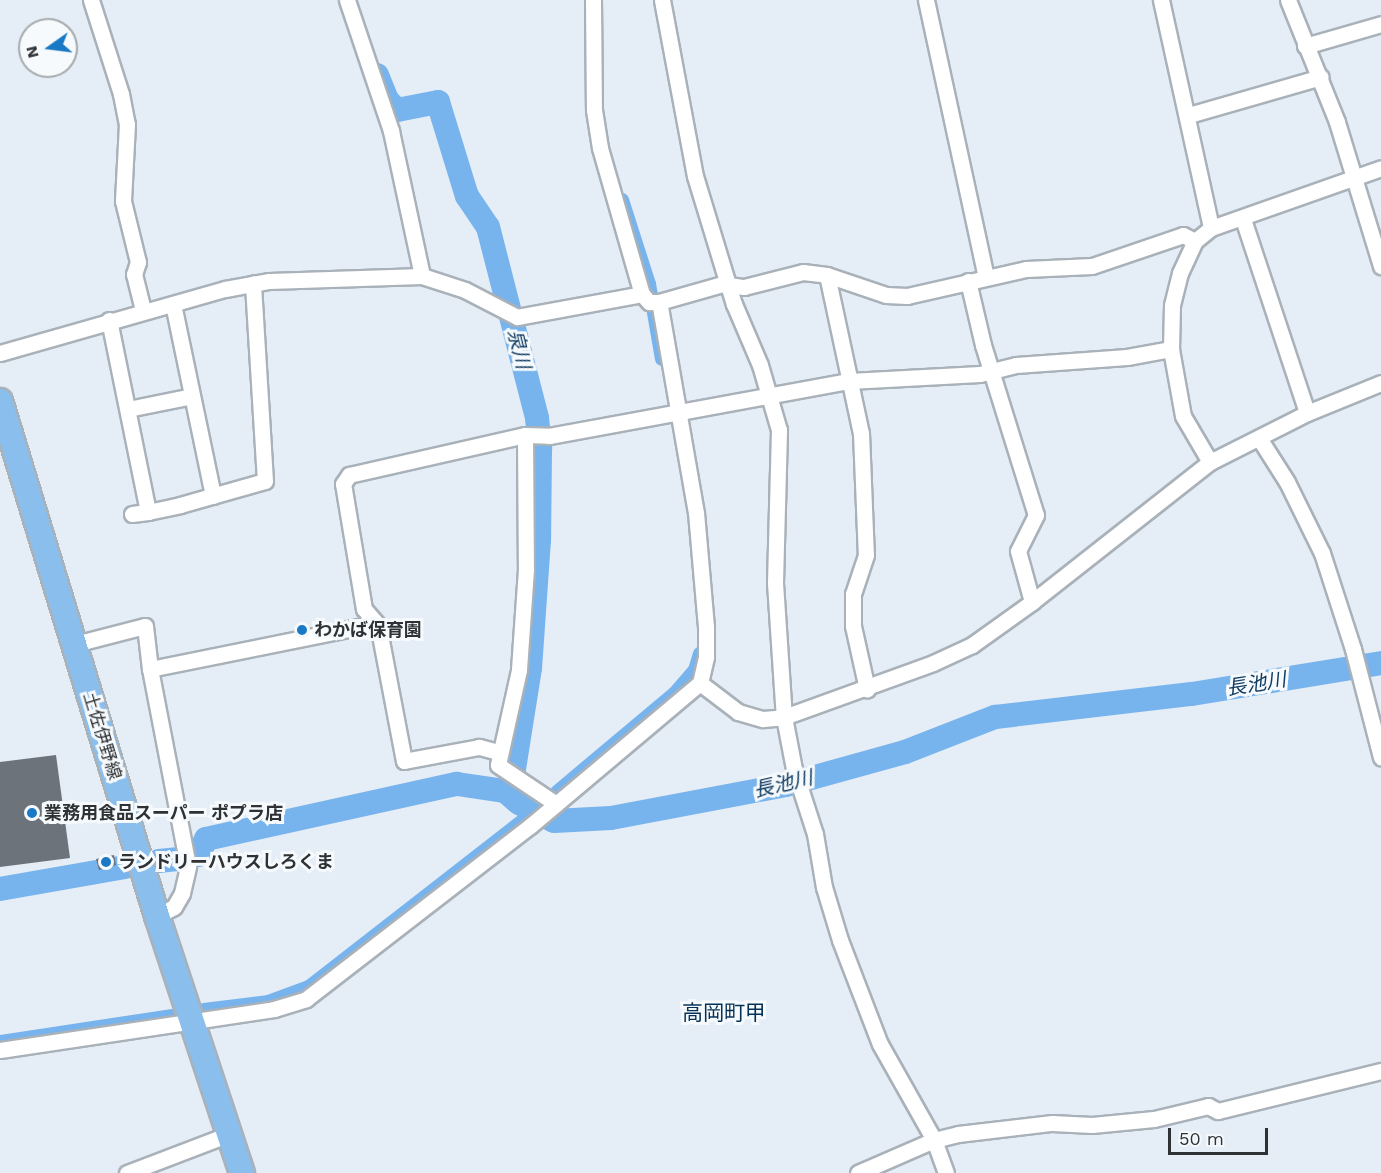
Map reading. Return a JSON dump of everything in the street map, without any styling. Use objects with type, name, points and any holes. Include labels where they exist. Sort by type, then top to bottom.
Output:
[{"type":"main road","name":"土佐伊野線","points":[[0,401],[157,916],[242,1173]]},
{"type":"street","points":[[91,0],[122,94],[127,124],[123,201],[138,262],[134,274],[143,311]]},
{"type":"street","points":[[347,0],[392,131],[422,276]]},
{"type":"street","points":[[0,1050],[274,1009],[306,999],[530,826],[700,683],[706,657],[706,627],[696,513],[651,300],[600,148],[594,110],[593,0]]},
{"type":"street","points":[[662,0],[695,176],[734,304],[772,398],[781,450],[775,584],[784,717],[794,769],[816,834],[824,888],[840,940],[880,1044],[934,1140],[946,1173]]},
{"type":"street","points":[[926,0],[986,277]]},
{"type":"street","points":[[1161,0],[1189,115],[1211,228]]},
{"type":"street","points":[[1288,0],[1305,46],[1321,77],[1381,266]]},
{"type":"street","points":[[1305,46],[1381,24]]},
{"type":"street","points":[[1189,115],[1321,77]]},
{"type":"street","points":[[1210,462],[1183,416],[1171,349],[1172,304],[1180,273],[1195,241],[1211,228],[1243,219],[1307,192],[1381,168]]},
{"type":"street","points":[[1243,219],[1307,413]]},
{"type":"street","points":[[0,353],[109,320],[253,283],[422,276],[465,290],[511,315],[651,300],[722,284],[744,287],[803,272],[827,275],[886,295],[907,296],[1026,269],[1092,266],[1183,235],[1195,241]]},
{"type":"street","points":[[827,275],[861,433],[866,555],[853,594],[853,626],[867,689]]},
{"type":"street","points":[[968,281],[991,371],[1036,515],[1018,550],[1032,602]]},
{"type":"street","points":[[132,514],[213,496],[266,481],[253,283]]},
{"type":"street","points":[[173,304],[213,496]]},
{"type":"street","points":[[109,320],[148,512]]},
{"type":"street","points":[[498,752],[479,747],[404,761],[378,625],[364,609],[343,484],[349,475],[534,435],[772,398],[849,381],[991,371],[1016,365],[1127,357],[1171,349]]},
{"type":"street","points":[[700,683],[738,712],[763,719],[784,717],[867,689],[972,645],[1032,602],[1210,462],[1307,413],[1381,383]]},
{"type":"street","points":[[128,409],[192,396]]},
{"type":"street","points":[[534,435],[519,670],[498,752],[498,765],[553,807]]},
{"type":"street","points":[[1260,438],[1287,482],[1322,553],[1353,650],[1381,757]]},
{"type":"street","points":[[150,669],[364,626],[371,617]]},
{"type":"street","points":[[75,644],[145,626],[150,669],[188,866],[182,893],[174,907],[157,916]]},
{"type":"street","points":[[858,1173],[934,1140],[1052,1123],[1092,1125],[1154,1119],[1208,1106],[1218,1111],[1381,1071]]},
{"type":"street","points":[[127,1173],[229,1134]]},
{"type":"building","points":[[56,755],[70,858],[0,867],[0,762]]},
{"type":"building","points":[[114,855],[116,865],[99,870],[96,859]]},
{"type":"waterway","name":"泉川","points":[[377,75],[387,100],[397,110],[438,102],[467,196],[488,227],[537,418],[540,449],[539,540],[530,668],[514,769]]},
{"type":"waterway","points":[[622,200],[649,284],[662,359]]},
{"type":"waterway","points":[[557,792],[675,693],[695,670],[700,654]]},
{"type":"waterway","name":"長池川","points":[[198,855],[206,839],[457,784],[505,791],[519,803],[554,821],[611,818],[786,785],[905,752],[995,717],[1192,694],[1381,663]]},
{"type":"waterway","points":[[204,1010],[268,1002],[309,987],[540,807]]},
{"type":"waterway","name":"長池川","points":[[159,861],[177,859]]},
{"type":"waterway","name":"長池川","points":[[0,889],[125,867]]},
{"type":"waterway","points":[[0,1042],[171,1016]]},
{"type":"place","name":"わかば保育園","points":[[302,630]]},
{"type":"place","name":"業務用食品スーパー ポプラ店","points":[[32,813]]},
{"type":"place","name":"ランドリーハウスしろくま","points":[[106,862]]},
{"type":"district","name":"高岡町甲","points":[[724,1013]]}]
